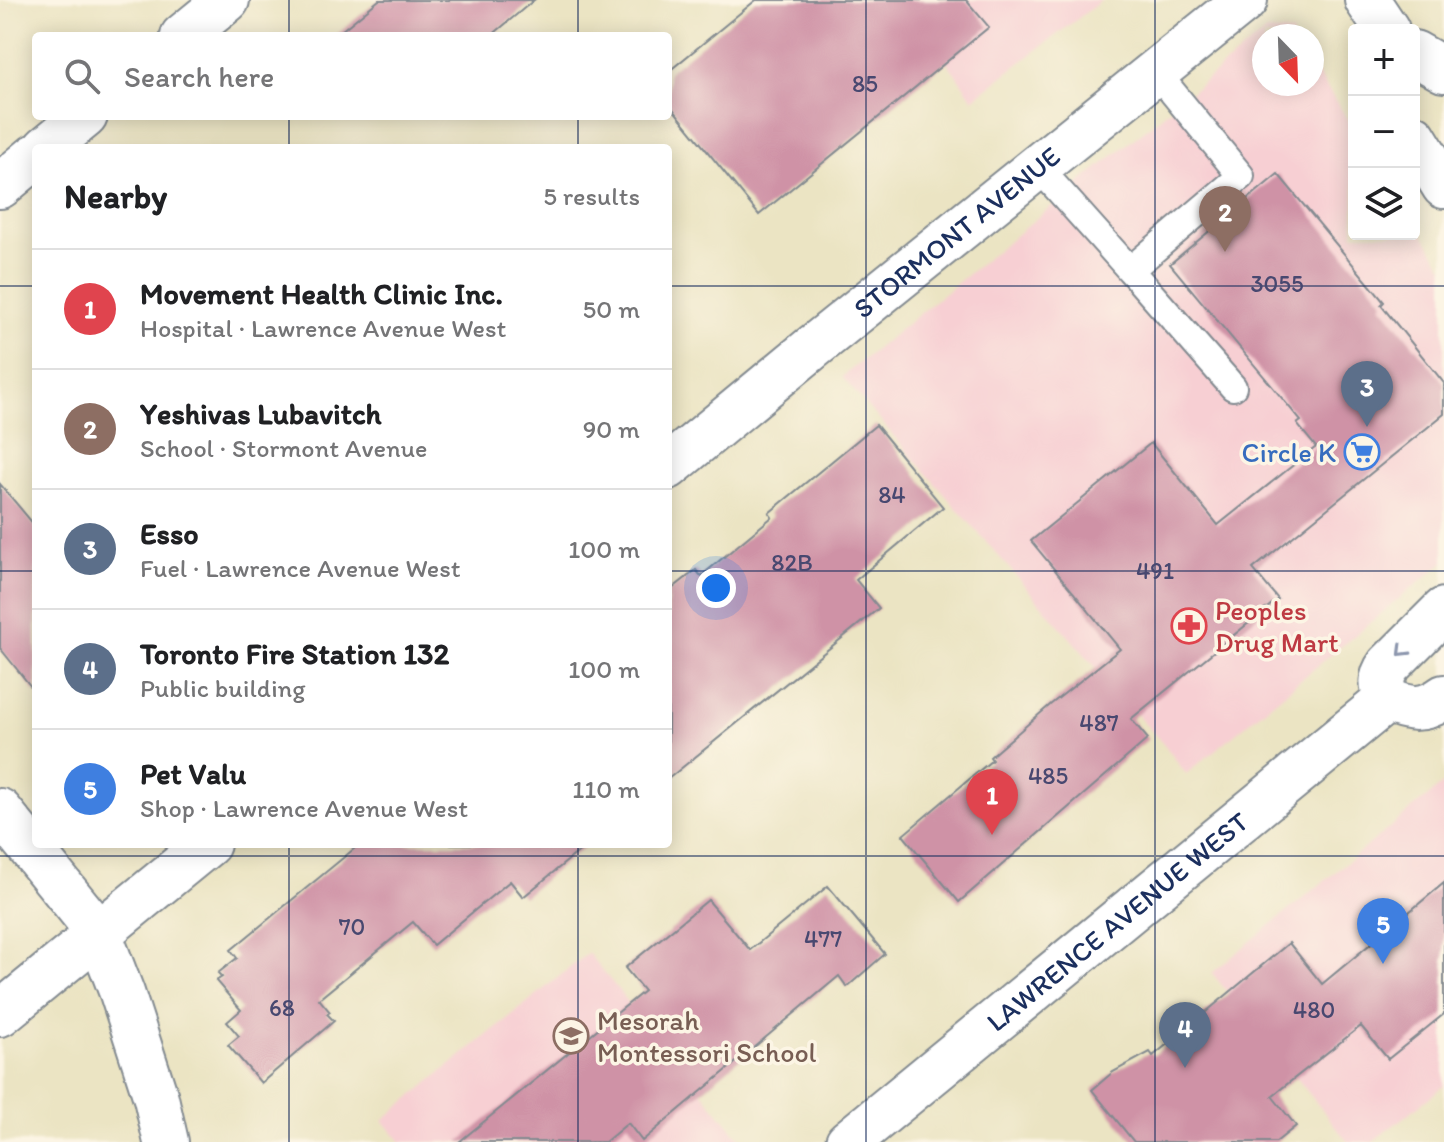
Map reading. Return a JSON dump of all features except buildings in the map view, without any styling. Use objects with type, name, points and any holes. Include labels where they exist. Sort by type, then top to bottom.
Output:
[{"type":"street","points":[[188,32],[227,0]]},
{"type":"street","name":"STORMONT AVENUE","points":[[672,464],[1245,0]]},
{"type":"street","points":[[1367,0],[1383,24]]},
{"type":"street","points":[[1420,56],[1444,70]]},
{"type":"street","points":[[51,144],[80,120]]},
{"type":"street","points":[[1420,147],[1444,186]]},
{"type":"street","points":[[0,186],[32,159]]},
{"type":"street","points":[[1444,610],[1383,673],[1383,690],[1387,700],[1408,709],[1434,704],[1444,697]]},
{"type":"street","name":"LAWRENCE AVENUE WEST","points":[[848,1142],[1387,700]]},
{"type":"street","points":[[0,811],[99,933],[151,1083],[166,1142]]},
{"type":"street","points":[[0,1014],[203,848]]},
{"type":"lane","points":[[1130,270],[1241,176],[1156,72]]},
{"type":"lane","points":[[1038,167],[1233,387]]},
{"type":"shaded area","points":[[904,0],[1102,0],[973,99]]},
{"type":"shaded area","points":[[1252,42],[1252,96],[1324,96],[1324,83],[1348,120],[1348,240],[1420,240],[1420,230],[1444,267],[1444,562],[1186,774],[842,377]]},
{"type":"shaded area","points":[[1444,783],[1444,1086],[1372,1142],[1348,1142],[1212,973]]},
{"type":"shaded area","name":"Mesorah Montessori School","points":[[588,953],[743,1142],[401,1142],[383,1120]]},
{"type":"place","name":"Yeshivas Lubavitch","points":[[1225,252]]},
{"type":"place","name":"Esso","points":[[1367,427]]},
{"type":"place","name":"Circle K","points":[[1362,452]]},
{"type":"place","name":"Peoples Drug Mart","points":[[1189,626]]},
{"type":"place","name":"Movement Health Clinic Inc.","points":[[992,835]]},
{"type":"place","name":"Pet Valu","points":[[1383,964]]},
{"type":"place","name":"Mesorah Montessori School","points":[[571,1036]]},
{"type":"place","name":"Toronto Fire Station 132","points":[[1185,1068]]}]
